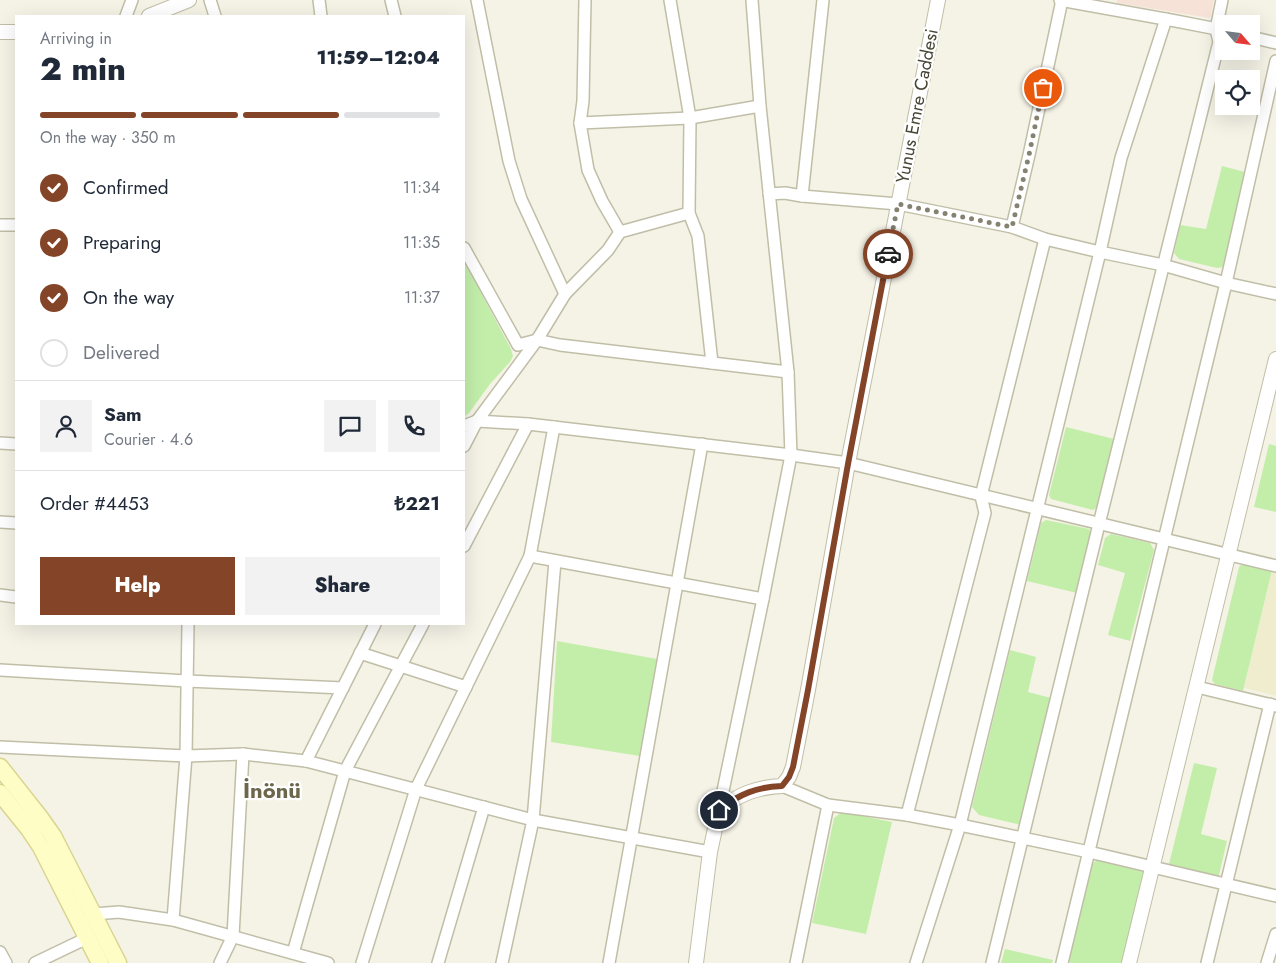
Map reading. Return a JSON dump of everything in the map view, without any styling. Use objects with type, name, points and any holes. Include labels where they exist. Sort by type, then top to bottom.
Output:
[{"type":"main road","points":[[0,767],[53,836],[118,963]]},
{"type":"main road","points":[[0,793],[36,838],[100,963]]},
{"type":"street","points":[[126,15],[132,0]]},
{"type":"street","points":[[152,15],[189,0]]},
{"type":"street","points":[[210,0],[215,15]]},
{"type":"street","points":[[319,0],[321,15]]},
{"type":"street","points":[[391,0],[395,15]]},
{"type":"street","points":[[477,0],[509,161],[521,199],[565,294]]},
{"type":"street","points":[[585,0],[580,123],[588,170],[602,201],[620,232]]},
{"type":"street","points":[[670,0],[690,118],[689,213],[698,236],[712,363]]},
{"type":"street","points":[[696,963],[710,852],[791,455],[788,372],[760,106],[752,0]]},
{"type":"street","points":[[802,196],[822,0]]},
{"type":"street","name":"Yunus Emre Caddesi","points":[[782,786],[789,777],[808,690],[848,464],[938,0]]},
{"type":"street","points":[[1012,227],[1061,0],[1215,29]]},
{"type":"street","points":[[1221,15],[1222,0]]},
{"type":"street","points":[[916,963],[960,825],[1100,252],[1121,158],[1166,19]]},
{"type":"street","points":[[0,32],[15,32]]},
{"type":"street","points":[[1260,39],[1276,43]]},
{"type":"street","points":[[992,963],[1215,58]]},
{"type":"street","points":[[1062,963],[1226,283],[1276,61]]},
{"type":"street","points":[[580,123],[690,118],[760,106]]},
{"type":"street","points":[[769,194],[785,193],[898,204],[1012,227],[1046,239],[1163,265],[1226,283],[1276,294]]},
{"type":"street","points":[[465,444],[476,421],[537,340],[565,294],[608,250],[620,232],[689,213]]},
{"type":"street","points":[[0,225],[15,225]]},
{"type":"street","points":[[907,815],[984,513],[981,496],[1046,239]]},
{"type":"street","points":[[465,250],[518,345],[537,340],[560,345],[788,372]]},
{"type":"street","points":[[1129,963],[1276,359]]},
{"type":"street","points":[[465,426],[476,421],[528,424],[791,455],[848,464],[1276,566]]},
{"type":"street","points":[[465,544],[528,424]]},
{"type":"street","points":[[362,963],[416,790],[530,556],[554,427]]},
{"type":"street","points":[[0,443],[15,444]]},
{"type":"street","points":[[609,963],[702,444]]},
{"type":"street","points":[[0,522],[15,523]]},
{"type":"street","points":[[530,556],[763,599]]},
{"type":"street","points":[[502,963],[533,820],[555,561]]},
{"type":"street","points":[[0,595],[15,596]]},
{"type":"street","points":[[173,920],[186,756],[188,625]]},
{"type":"street","points":[[306,760],[374,625]]},
{"type":"street","points":[[293,953],[345,771],[422,625]]},
{"type":"street","points":[[360,653],[466,687]]},
{"type":"street","points":[[0,670],[342,688]]},
{"type":"street","points":[[1196,687],[1273,705],[1207,963]]},
{"type":"street","points":[[0,747],[186,756],[243,754],[306,760],[533,820],[710,852]]},
{"type":"street","points":[[220,963],[233,936],[243,754]]},
{"type":"street","points":[[719,810],[732,800],[757,789],[782,786],[828,805],[907,815],[960,825],[1089,852],[1276,896]]},
{"type":"street","points":[[796,963],[828,805]]},
{"type":"street","points":[[438,963],[484,807]]},
{"type":"street","points":[[94,914],[119,912],[173,920],[328,963]]},
{"type":"street","points":[[1267,963],[1276,934]]},
{"type":"street","points":[[35,963],[87,938]]},
{"type":"street","points":[[0,952],[6,963]]},
{"type":"shaded area","points":[[1117,0],[1214,0],[1210,18],[1117,3]]},
{"type":"shaded area","points":[[1272,570],[1276,572],[1276,696],[1244,688]]},
{"type":"green space","points":[[1222,166],[1245,172],[1223,267],[1217,268],[1179,259],[1174,253],[1180,225],[1206,229]]},
{"type":"green space","points":[[465,263],[513,356],[465,416]]},
{"type":"green space","points":[[1066,427],[1114,439],[1099,506],[1093,510],[1051,499],[1049,495]]},
{"type":"green space","points":[[1269,444],[1276,446],[1276,512],[1254,507]]},
{"type":"green space","points":[[1046,520],[1089,529],[1091,534],[1077,593],[1027,581],[1041,523]]},
{"type":"green space","points":[[1111,534],[1150,543],[1154,550],[1130,641],[1108,635],[1125,573],[1098,565],[1105,538]]},
{"type":"green space","points":[[1243,563],[1272,570],[1243,691],[1215,684],[1212,680],[1239,567]]},
{"type":"green space","points":[[557,641],[657,659],[640,756],[551,742]]},
{"type":"green space","points":[[1010,650],[1036,657],[1028,692],[1051,698],[1021,825],[979,815],[972,807]]},
{"type":"green space","points":[[1194,763],[1217,768],[1201,834],[1227,841],[1219,875],[1216,878],[1171,868],[1169,864]]},
{"type":"green space","points":[[842,812],[892,822],[866,934],[812,923],[834,818]]},
{"type":"green space","points":[[1097,860],[1145,872],[1123,963],[1066,962],[1092,864]]},
{"type":"green space","points":[[1005,949],[1053,960],[1052,963],[1001,963]]},
{"type":"way so far","points":[[888,254],[898,204],[1012,227],[1043,88]]},
{"type":"district","name":"İnönü","points":[[272,790]]},
{"type":"route","points":[[719,810],[732,800],[757,789],[782,786],[789,777],[793,767],[888,254]]}]
